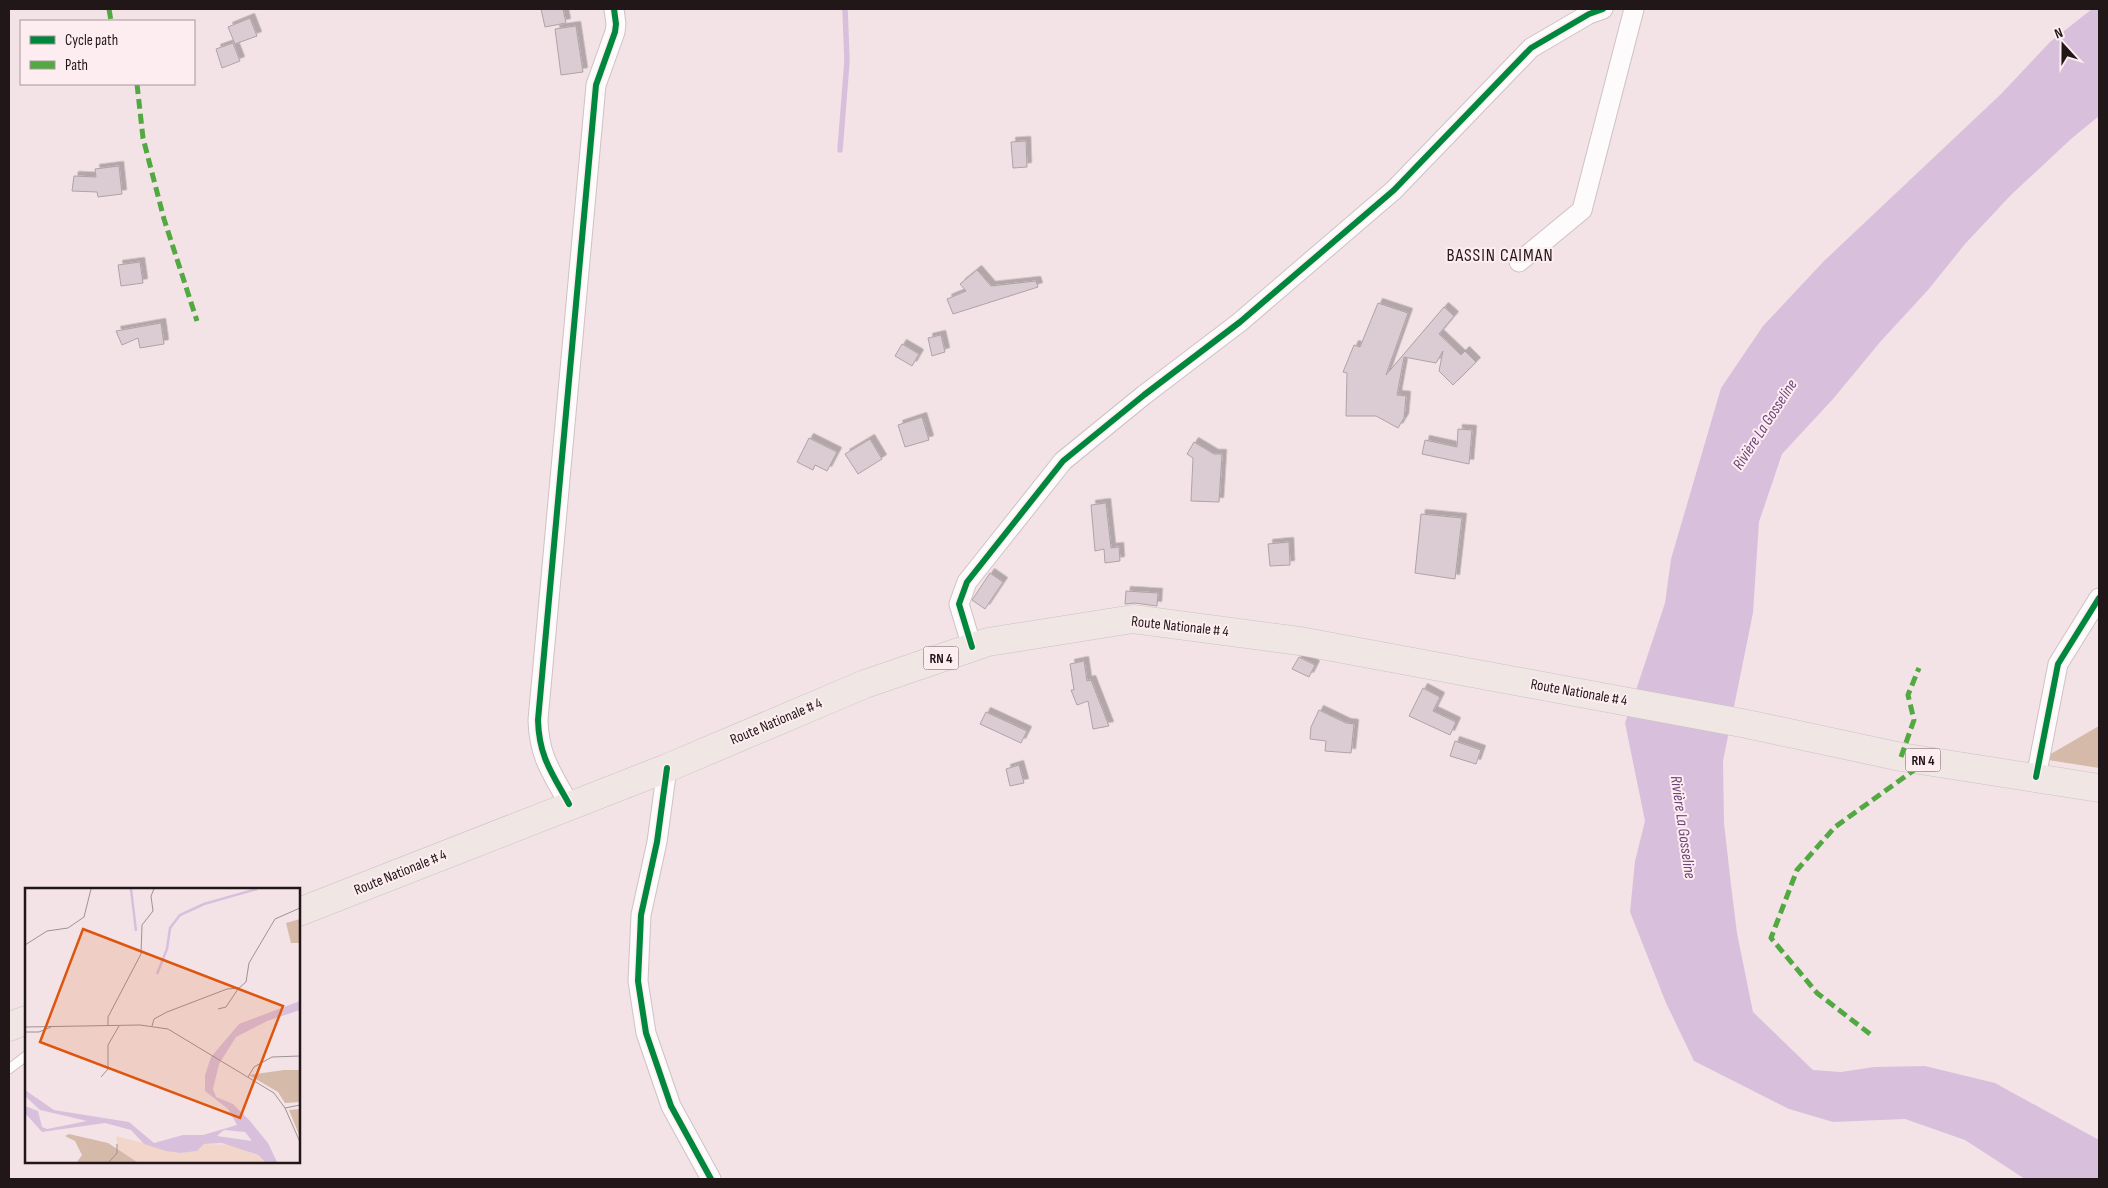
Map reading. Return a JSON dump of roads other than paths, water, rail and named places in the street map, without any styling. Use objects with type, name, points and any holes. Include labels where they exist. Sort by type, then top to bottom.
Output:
[{"type":"main road","name":"Route Nationale # 4","points":[[300,912],[569,804],[667,768],[865,684],[988,642],[1133,619],[1300,641],[1747,724],[1902,757],[2099,788]]},
{"type":"main road","points":[[9,1027],[25,1020]]},
{"type":"street","points":[[569,804],[543,757],[538,741],[538,720],[596,85],[615,32],[614,9]]},
{"type":"street","points":[[972,647],[958,604],[967,582],[1063,461],[1144,395],[1240,322],[1394,190],[1531,48],[1589,14],[1603,9]]},
{"type":"street","points":[[1519,262],[1582,210],[1634,9]]},
{"type":"street","points":[[2036,778],[2058,664],[2099,598]]},
{"type":"street","points":[[667,768],[657,842],[641,915],[638,981],[646,1033],[671,1106],[711,1179]]},
{"type":"lane","points":[[9,1069],[25,1057]]},
{"type":"water","name":"Rivière La Gosseline","points":[[2092,9],[2099,9],[2099,116],[2071,139],[2011,195],[1965,244],[1928,290],[1881,341],[1833,399],[1782,454],[1759,522],[1753,613],[1723,761],[1724,823],[1731,885],[1737,933],[1753,1012],[1813,1070],[1841,1072],[1874,1067],[1925,1066],[1995,1083],[2099,1140],[2099,1179],[2025,1179],[1965,1140],[1905,1119],[1833,1122],[1789,1109],[1694,1061],[1666,1003],[1630,912],[1635,861],[1645,821],[1625,723],[1665,603],[1671,559],[1721,388],[1763,326],[1824,261],[2001,94],[2050,42]]},
{"type":"waterway","points":[[840,150],[847,61],[845,9]]},
{"type":"district","name":"BASSIN CAIMAN","points":[[1500,255]]}]
